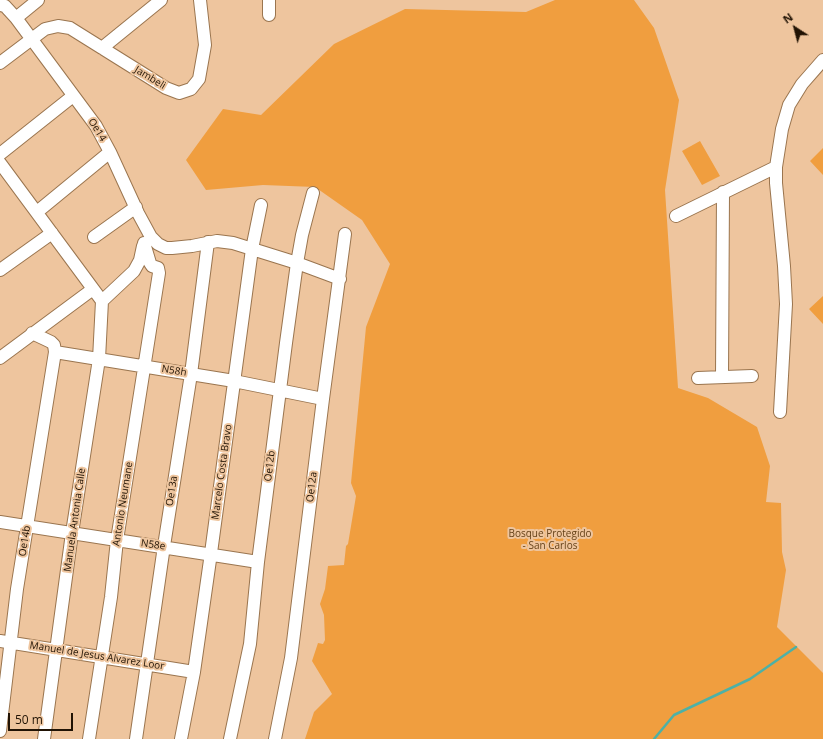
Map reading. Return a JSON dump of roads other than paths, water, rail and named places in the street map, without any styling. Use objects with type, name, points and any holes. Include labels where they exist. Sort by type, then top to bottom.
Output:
[{"type":"street","points":[[16,18],[38,0]]},
{"type":"street","points":[[102,48],[162,0]]},
{"type":"street","name":"Jambeli","points":[[0,63],[44,29],[58,26],[70,28],[166,88],[179,93],[191,89],[199,79],[205,45],[200,0]]},
{"type":"street","points":[[268,0],[269,15]]},
{"type":"street","name":"Oe14","points":[[0,5],[5,6],[16,18],[96,126],[151,237],[158,244],[166,248],[180,248],[208,242]]},
{"type":"street","points":[[780,412],[786,304],[776,183],[776,166],[782,129],[789,105],[802,84],[823,60]]},
{"type":"street","points":[[0,154],[73,96]]},
{"type":"street","points":[[38,212],[110,152]]},
{"type":"street","points":[[0,163],[4,178],[38,212],[102,301],[134,271],[140,260],[144,243],[138,212],[94,237]]},
{"type":"street","points":[[676,216],[776,166]]},
{"type":"street","points":[[722,377],[723,192]]},
{"type":"street","name":"Oe12b","points":[[230,739],[250,644],[258,562],[297,263],[302,235],[313,193]]},
{"type":"street","name":"Marcelo Costa Bravo","points":[[181,739],[194,672],[252,249],[261,204]]},
{"type":"street","points":[[0,270],[52,233]]},
{"type":"street","name":"Oe12a","points":[[275,739],[291,658],[345,234]]},
{"type":"street","points":[[208,242],[217,240],[232,243],[297,263],[340,279]]},
{"type":"street","name":"Oe13a","points":[[136,739],[191,374],[208,242]]},
{"type":"street","name":"Antonio Neumane","points":[[88,739],[111,597],[118,540],[159,273],[158,268],[152,266],[150,263],[144,243]]},
{"type":"street","points":[[0,358],[93,289]]},
{"type":"street","name":"Manuela Antonia Calle","points":[[44,739],[72,533],[99,359],[102,301]]},
{"type":"street","points":[[32,333],[51,342],[54,345],[55,352]]},
{"type":"street","name":"N58h","points":[[55,352],[234,380],[323,399]]},
{"type":"street","name":"Oe14b","points":[[0,731],[5,642],[27,526],[55,352]]},
{"type":"street","points":[[698,378],[752,376]]},
{"type":"street","name":"N58e","points":[[0,522],[211,553],[258,562]]},
{"type":"street","name":"Manuel de Jesus Alvarez Loor","points":[[5,642],[194,672]]},
{"type":"waterway","points":[[654,739],[674,715],[750,679],[796,647]]},
{"type":"park label","name":"Bosque Protegido - San Carlos","points":[[550,540]]}]
